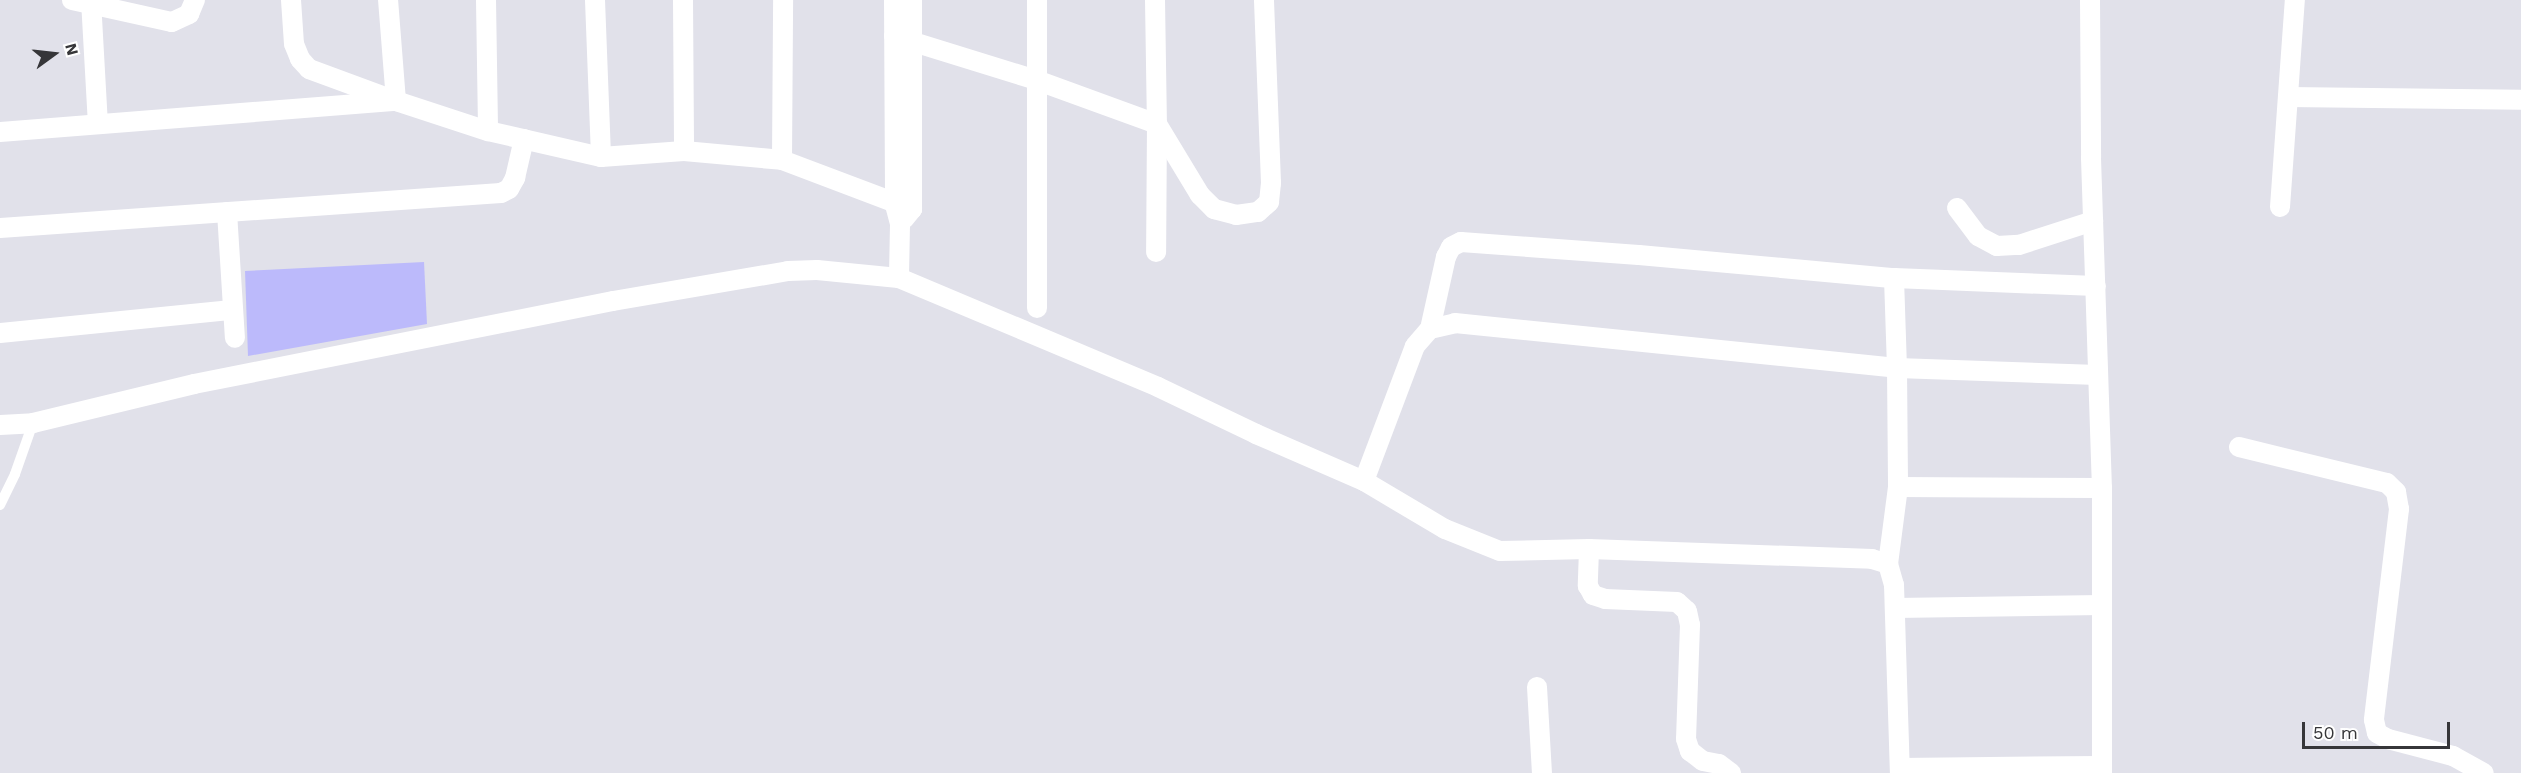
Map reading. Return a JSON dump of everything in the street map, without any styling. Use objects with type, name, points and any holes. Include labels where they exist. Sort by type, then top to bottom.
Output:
[{"type":"street","points":[[98,124],[85,2],[172,22],[189,14],[195,0]]},
{"type":"street","points":[[291,0],[294,44],[300,58],[309,69],[396,101],[488,131],[601,157],[684,151],[782,160],[902,213]]},
{"type":"street","points":[[388,0],[396,101]]},
{"type":"street","points":[[486,0],[488,131]]},
{"type":"street","points":[[595,0],[601,157]]},
{"type":"street","points":[[683,0],[684,151]]},
{"type":"street","points":[[782,160],[783,0]]},
{"type":"street","points":[[894,0],[903,38]]},
{"type":"street","points":[[899,278],[902,213],[903,38],[912,0]]},
{"type":"street","points":[[1037,0],[1037,308]]},
{"type":"street","points":[[1155,0],[1156,252]]},
{"type":"street","points":[[903,38],[1036,80],[1157,124],[1200,195],[1214,209],[1236,214],[1258,212],[1269,202],[1271,183],[1264,0]]},
{"type":"street","points":[[1894,278],[1898,487],[1888,564],[1894,585],[1900,770],[2102,770],[2102,488],[2093,221],[2090,0]]},
{"type":"street","points":[[2280,207],[2295,0]]},
{"type":"street","points":[[2288,97],[2521,100]]},
{"type":"street","points":[[0,132],[396,101]]},
{"type":"street","points":[[0,228],[501,193],[509,189],[515,178],[524,139]]},
{"type":"street","points":[[1957,208],[1978,236],[1997,246],[2019,245],[2093,221]]},
{"type":"street","points":[[227,212],[235,338]]},
{"type":"street","points":[[1364,481],[1416,346],[1430,329],[1450,247],[1461,242],[1894,278],[2096,286]]},
{"type":"street","points":[[0,425],[33,423],[194,384],[613,301],[788,271],[817,270],[899,278],[1158,387],[1256,434],[1364,481],[1445,529],[1500,550],[1589,549],[1872,559],[1888,564]]},
{"type":"street","points":[[0,333],[232,310]]},
{"type":"street","points":[[1430,329],[1455,323],[1897,368],[2098,375]]},
{"type":"street","points":[[2239,447],[2387,483],[2396,492],[2400,509],[2374,720],[2377,733],[2388,739],[2453,756],[2484,773]]},
{"type":"street","points":[[1898,487],[2102,488]]},
{"type":"street","points":[[1589,549],[1588,586],[1593,596],[1605,599],[1677,602],[1687,611],[1690,625],[1686,739],[1690,751],[1703,761],[1719,765],[1731,773]]},
{"type":"street","points":[[1895,608],[2102,604]]},
{"type":"street","points":[[1537,687],[1542,773]]},
{"type":"lane","points":[[0,505],[15,474],[33,423]]},
{"type":"shaded area","points":[[424,262],[427,324],[248,356],[245,271]]}]
